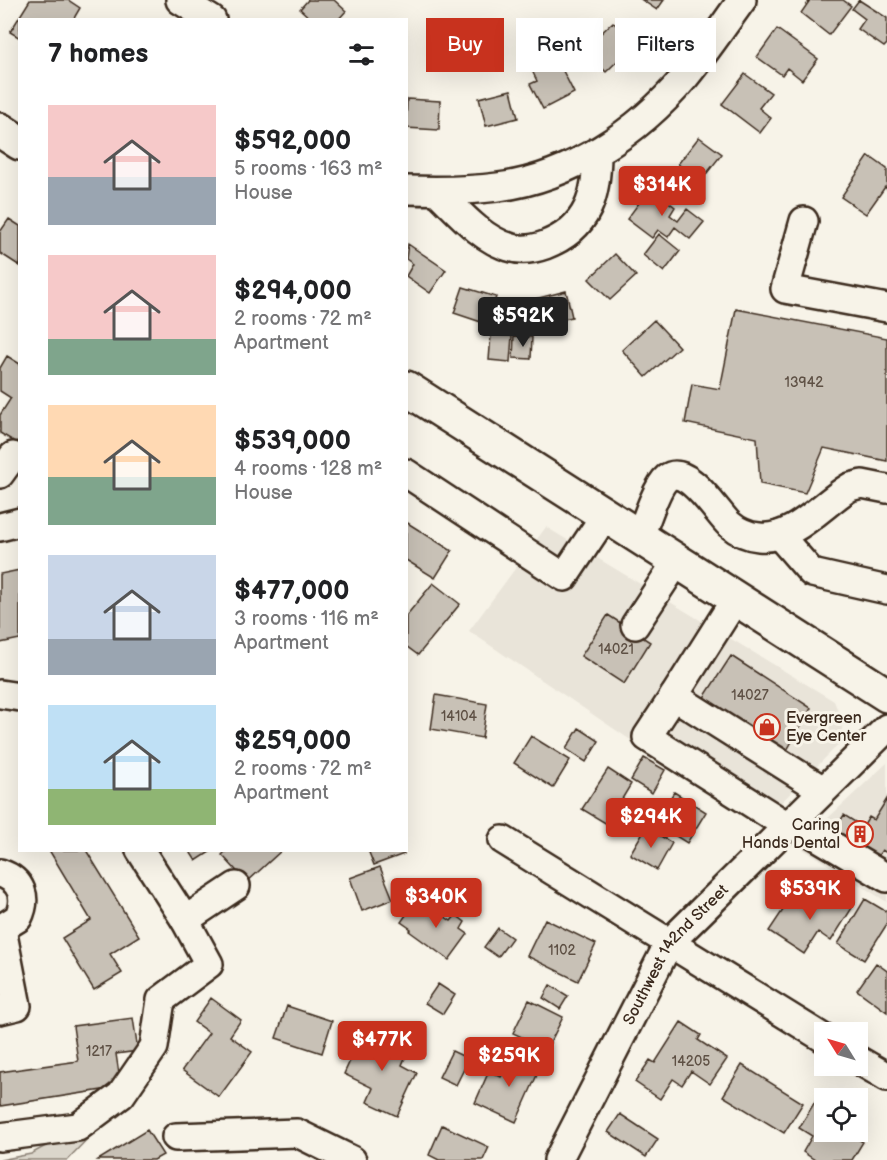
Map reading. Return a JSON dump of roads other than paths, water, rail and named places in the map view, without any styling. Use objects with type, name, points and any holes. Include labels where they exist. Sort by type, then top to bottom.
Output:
[{"type":"main road","points":[[0,130],[18,142]]},
{"type":"main road","points":[[408,389],[887,694]]},
{"type":"street","points":[[180,0],[209,18]]},
{"type":"street","points":[[408,190],[500,187],[549,174],[597,152],[641,120],[684,78],[742,0]]},
{"type":"street","points":[[437,190],[486,235],[510,248],[532,249],[557,240],[574,229],[588,210],[597,183],[597,152]]},
{"type":"street","points":[[804,221],[785,290],[887,308]]},
{"type":"street","points":[[408,474],[564,577],[606,514]]},
{"type":"street","points":[[639,537],[663,484],[672,476],[680,476],[699,487],[717,512],[732,526],[745,534],[760,538],[790,529],[850,487],[862,484],[887,489]]},
{"type":"street","points":[[790,529],[812,573],[887,590]]},
{"type":"street","points":[[635,625],[677,561]]},
{"type":"street","points":[[736,598],[647,737],[789,823],[887,878]]},
{"type":"street","points":[[0,694],[18,697]]},
{"type":"street","points":[[674,696],[823,790]]},
{"type":"street","name":"Southwest 142nd Street","points":[[558,1160],[669,943],[887,728]]},
{"type":"street","points":[[503,840],[814,1032]]},
{"type":"street","points":[[0,1137],[78,1128],[121,1095],[154,1047],[160,1000],[209,964],[141,852]]},
{"type":"street","points":[[0,873],[16,881],[24,899],[18,918],[1,929],[8,1008]]},
{"type":"street","points":[[185,921],[236,886]]},
{"type":"street","points":[[868,1066],[887,1077]]},
{"type":"street","points":[[176,1137],[297,1133],[352,1160]]},
{"type":"place","name":"Evergreen Eye Center","points":[[767,727]]},
{"type":"place","name":"Caring Hands Dental","points":[[860,834]]}]
